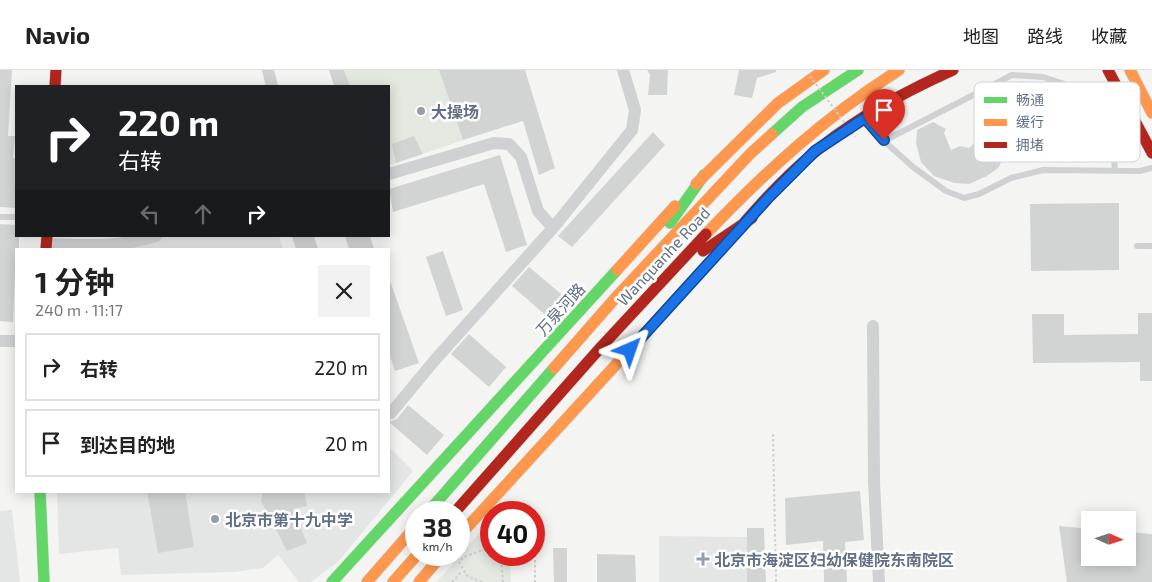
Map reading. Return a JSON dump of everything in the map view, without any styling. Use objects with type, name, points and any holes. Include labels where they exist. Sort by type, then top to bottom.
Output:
[{"type":"main road","points":[[55,85],[56,70]]},
{"type":"main road","name":"万泉河路","points":[[339,580],[704,175],[778,103],[824,70]]},
{"type":"main road","name":"Wanquanhe Road","points":[[438,501],[618,295],[750,154],[802,107],[858,70]]},
{"type":"main road","name":"Wanquanhe Road","points":[[465,501],[663,279],[766,170],[821,122],[899,70]]},
{"type":"main road","points":[[470,524],[815,151],[865,118],[929,80],[953,70]]},
{"type":"main road","points":[[1108,70],[1114,82]]},
{"type":"main road","points":[[1130,70],[1136,82]]},
{"type":"main road","points":[[1140,90],[1152,113]]},
{"type":"main road","points":[[1140,131],[1152,154]]},
{"type":"main road","points":[[618,295],[704,175]]},
{"type":"main road","points":[[663,279],[752,218]]},
{"type":"main road","points":[[40,493],[44,582]]},
{"type":"main road","points":[[370,579],[405,539]]},
{"type":"main road","points":[[393,582],[407,566]]},
{"type":"main road","points":[[418,582],[432,566]]},
{"type":"street","points":[[268,70],[272,85]]},
{"type":"street","points":[[390,414],[434,361],[552,228],[632,130],[635,110],[624,70]]},
{"type":"street","points":[[390,174],[494,143],[509,144],[521,157],[538,211],[552,228]]},
{"type":"street","points":[[47,243],[98,246],[129,244],[153,237]]},
{"type":"street","points":[[873,326],[874,481],[879,582]]},
{"type":"street","points":[[0,341],[15,341]]},
{"type":"lane","points":[[996,82],[1012,74],[1043,76],[1060,82]]},
{"type":"lane","points":[[884,140],[974,94]]},
{"type":"lane","points":[[865,118],[884,140],[913,167],[946,191],[964,198],[979,194],[1011,178],[1043,170],[1152,168]]},
{"type":"lane","points":[[1114,162],[1114,170]]},
{"type":"lane","points":[[0,217],[15,217]]},
{"type":"lane","points":[[1137,246],[1152,246]]},
{"type":"path","points":[[810,76],[856,137]]},
{"type":"path","points":[[773,434],[776,582]]},
{"type":"path","points":[[480,551],[458,560],[462,571],[467,576],[482,582]]},
{"type":"path","points":[[502,566],[504,582]]},
{"type":"path","points":[[535,566],[535,582]]},
{"type":"path","points":[[452,582],[462,571]]},
{"type":"shaded area","name":"大操场","points":[[344,70],[439,70],[463,140],[423,154],[414,136],[393,144],[396,163],[390,165],[390,85],[350,85]]},
{"type":"shaded area","points":[[138,237],[279,237],[283,248],[107,248]]},
{"type":"shaded area","name":"北京市第十九中学","points":[[390,448],[413,471],[338,562],[311,582],[299,582],[278,555],[263,568],[234,572],[121,575],[118,548],[59,554],[57,493],[390,493]]},
{"type":"shaded area","points":[[12,510],[20,582],[0,582],[0,511]]},
{"type":"shaded area","points":[[480,533],[480,566],[510,566],[511,582],[437,582],[451,566],[470,566],[470,544]]},
{"type":"shaded area","name":"北京市海淀区妇幼保健院东南院区","points":[[659,536],[747,537],[747,582],[659,582]]},
{"type":"building","points":[[0,70],[12,70],[8,136],[15,136],[13,158],[15,158],[15,208],[0,207]]},
{"type":"building","points":[[329,70],[344,70],[350,85],[334,85]]},
{"type":"building","points":[[439,70],[525,70],[555,168],[539,175],[523,121],[463,140]]},
{"type":"building","points":[[647,70],[668,70],[667,95],[648,95],[650,75]]},
{"type":"building","points":[[739,70],[776,70],[776,72],[757,78],[752,98],[734,95]]},
{"type":"building","points":[[933,122],[946,129],[944,133],[951,150],[960,146],[969,148],[974,144],[974,162],[1002,162],[998,168],[987,176],[969,184],[954,183],[934,176],[921,162],[916,143],[917,130]]},
{"type":"building","points":[[653,132],[665,145],[572,247],[558,236]]},
{"type":"building","points":[[414,136],[423,154],[396,163],[392,144]]},
{"type":"building","points":[[500,155],[527,245],[506,252],[484,184],[393,212],[390,189]]},
{"type":"building","points":[[1119,203],[1119,270],[1031,271],[1030,204]]},
{"type":"building","points":[[0,224],[15,225],[15,237],[19,237],[19,248],[15,248],[13,322],[0,321]]},
{"type":"building","points":[[292,237],[314,237],[318,248],[296,248]]},
{"type":"building","points":[[345,237],[370,237],[374,248],[349,248]]},
{"type":"building","points":[[443,251],[463,310],[446,316],[426,257]]},
{"type":"building","points":[[529,267],[567,299],[550,319],[512,286]]},
{"type":"building","points":[[390,281],[419,363],[395,371],[390,356]]},
{"type":"building","points":[[1138,313],[1152,313],[1152,381],[1140,381],[1140,362],[1033,363],[1032,314],[1064,314],[1064,335],[1138,334]]},
{"type":"building","points":[[469,334],[506,367],[489,387],[451,354]]},
{"type":"building","points":[[408,405],[444,435],[427,455],[390,423],[397,419]]},
{"type":"building","points":[[860,491],[864,540],[845,542],[847,582],[824,582],[823,541],[786,545],[785,498]]},
{"type":"building","points":[[147,493],[185,493],[194,547],[158,553]]},
{"type":"building","points":[[263,493],[304,493],[307,506],[293,509],[307,543],[287,551],[261,501]]},
{"type":"building","points":[[1059,526],[1081,528],[1081,566],[1136,566],[1136,533],[1152,534],[1152,582],[1067,582]]},
{"type":"building","points":[[747,528],[764,528],[766,582],[747,582]]},
{"type":"building","points":[[553,548],[567,548],[567,582],[554,582]]},
{"type":"building","points":[[597,554],[635,555],[636,582],[597,582]]},
{"type":"traffic: fast","points":[[772,134],[802,107],[858,70]]},
{"type":"traffic: fast","points":[[670,223],[704,175]]},
{"type":"traffic: fast","points":[[332,582],[617,270]]},
{"type":"traffic: fast","points":[[438,501],[554,368]]},
{"type":"traffic: fast","points":[[40,493],[44,582]]},
{"type":"traffic: slow","points":[[696,184],[778,103],[824,70]]},
{"type":"traffic: slow","points":[[706,234],[797,146],[846,106],[899,70]]},
{"type":"traffic: slow","points":[[1130,70],[1136,82]]},
{"type":"traffic: slow","points":[[1140,90],[1152,113]]},
{"type":"traffic: slow","points":[[554,368],[618,295],[750,154],[772,134]]},
{"type":"traffic: slow","points":[[617,270],[675,206]]},
{"type":"traffic: slow","points":[[470,524],[709,263]]},
{"type":"traffic: slow","points":[[367,582],[405,539]]},
{"type":"traffic: slow","points":[[393,582],[407,566]]},
{"type":"traffic: slow","points":[[419,582],[433,566]]},
{"type":"traffic: jam","points":[[55,85],[56,70]]},
{"type":"traffic: jam","points":[[709,263],[782,182],[825,144],[878,108],[953,70]]},
{"type":"traffic: jam","points":[[1108,70],[1114,82]]},
{"type":"traffic: jam","points":[[1140,130],[1152,153]]},
{"type":"traffic: jam","points":[[703,251],[752,218]]},
{"type":"traffic: jam","points":[[465,501],[601,347],[706,234]]},
{"type":"traffic: jam","points":[[46,248],[47,237]]},
{"type":"place","name":"大操场","points":[[421,111]]},
{"type":"place","name":"北京市第十九中学","points":[[215,519]]},
{"type":"place","name":"北京市海淀区妇幼保健院东南院区","points":[[703,559]]},
{"type":"route","points":[[630,350],[752,218],[769,197],[815,151],[865,118],[884,140]]}]
